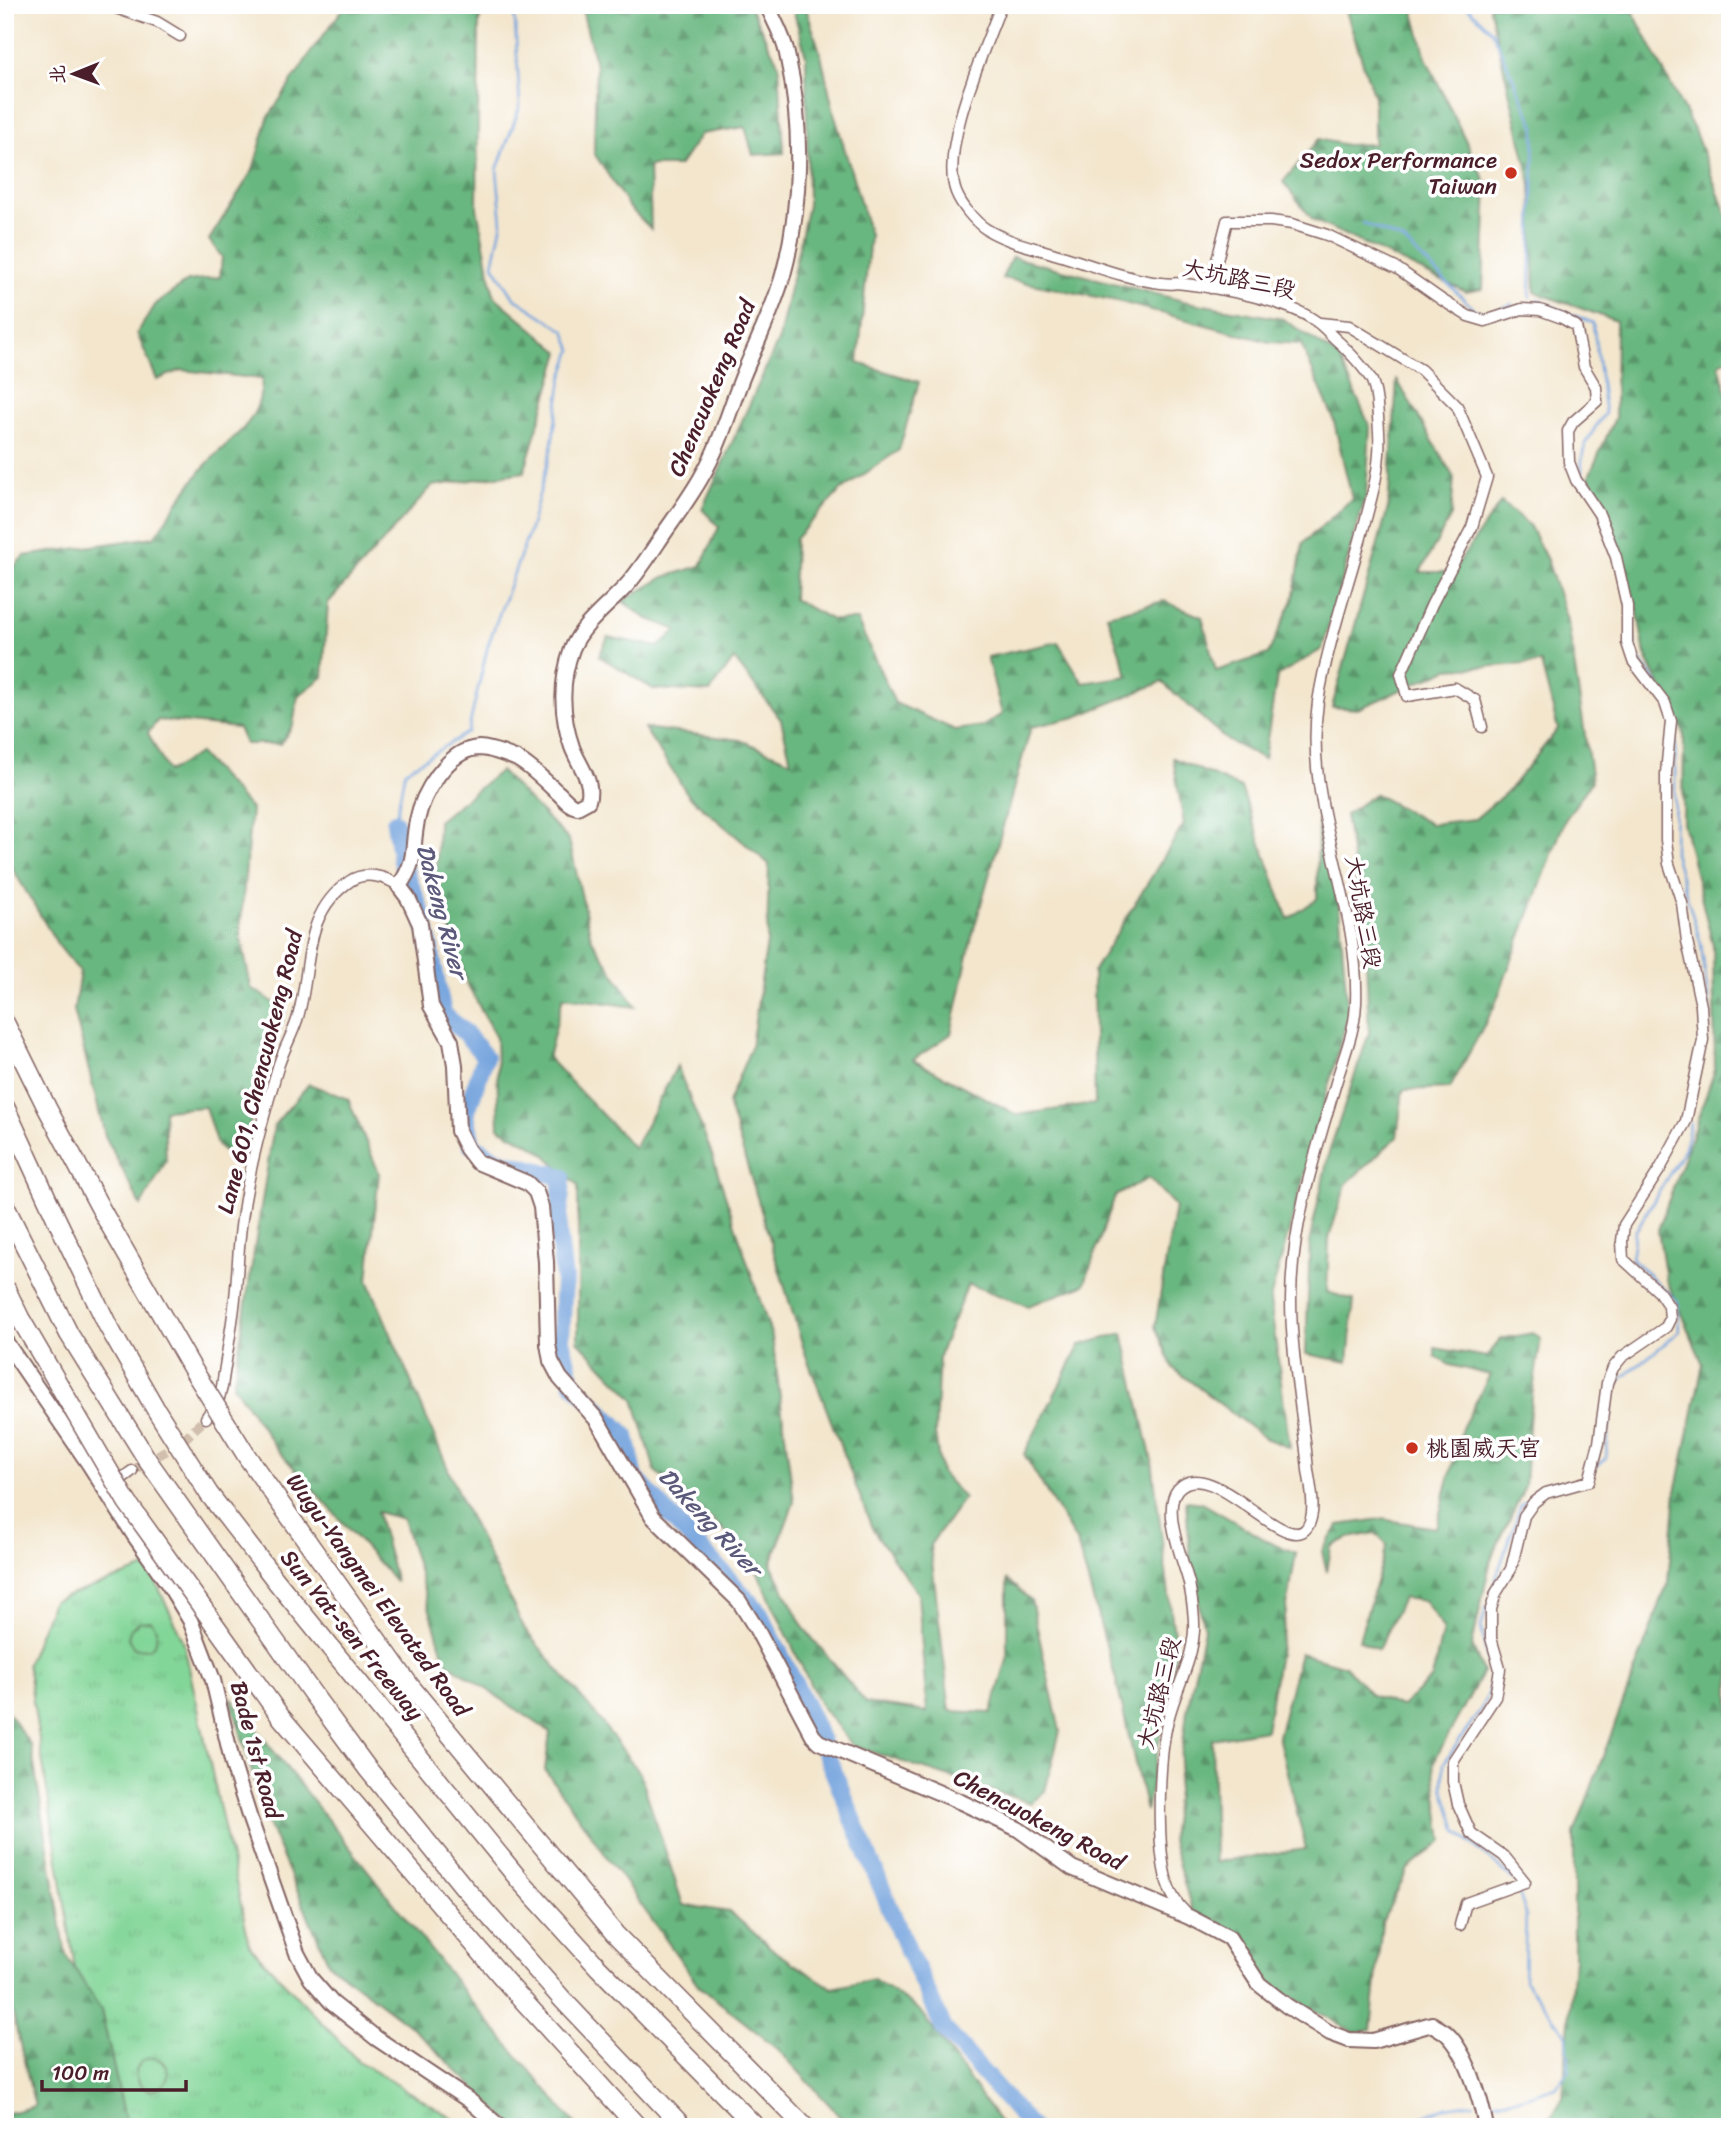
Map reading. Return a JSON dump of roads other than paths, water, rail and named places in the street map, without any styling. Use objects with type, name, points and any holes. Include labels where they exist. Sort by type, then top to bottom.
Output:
[{"type":"highway","name":"Wugu-Yangmei Elevated Road","points":[[5,1023],[103,1213],[192,1368],[248,1458],[410,1686],[615,1934],[805,2127]]},
{"type":"highway","name":"Sun Yat-sen Freeway","points":[[5,1107],[108,1326],[209,1494],[276,1582],[521,1882],[597,1966],[756,2127]]},
{"type":"highway","points":[[5,1206],[69,1334],[148,1461],[367,1768],[463,1886],[563,2000],[683,2127]]},
{"type":"highway","points":[[5,1287],[20,1318],[127,1502],[280,1717],[508,1984],[638,2127]]},
{"type":"street","points":[[107,5],[158,22],[180,36]]},
{"type":"street","name":"Chencuokeng Road","points":[[767,5],[787,52],[797,130],[796,207],[783,275],[759,342],[742,378],[732,411],[703,475],[634,576],[586,627],[572,647],[562,700],[571,745],[580,767],[589,779],[589,801],[576,807],[570,806],[558,792],[519,760],[496,751],[478,748],[461,753],[433,780],[417,820],[414,860],[400,885],[420,924],[431,1006],[451,1041],[455,1065],[458,1131],[477,1162],[527,1183],[536,1192],[541,1207],[546,1262],[551,1361],[560,1378],[588,1406],[653,1517],[738,1601],[756,1628],[813,1737],[824,1745],[961,1802],[1017,1829],[1072,1868],[1189,1917],[1229,1938],[1258,1984],[1287,2006],[1330,2032],[1349,2040],[1373,2041],[1432,2024],[1447,2034],[1459,2051],[1478,2092],[1486,2127]]},
{"type":"street","name":"大坑路三段","points":[[1002,5],[957,129],[953,160],[955,190],[982,228],[1013,241],[1126,276],[1159,283],[1210,288],[1298,311],[1320,323],[1369,376],[1376,396],[1380,453],[1374,486],[1324,672],[1316,727],[1315,765],[1321,809],[1352,940],[1356,1005],[1351,1036],[1307,1190],[1292,1270],[1292,1344],[1306,1451],[1311,1517],[1305,1530],[1297,1534],[1286,1532],[1260,1517],[1219,1486],[1203,1481],[1192,1480],[1184,1484],[1177,1490],[1172,1502],[1172,1517],[1188,1581],[1195,1625],[1185,1675],[1171,1708],[1164,1736],[1161,1784],[1162,1853],[1165,1877],[1173,1900],[1189,1917]]},
{"type":"street","points":[[1210,288],[1227,221],[1271,221],[1293,224],[1327,235],[1381,259],[1468,316],[1485,321],[1522,309],[1540,310],[1576,326],[1584,367],[1596,387],[1597,401],[1573,422],[1568,432],[1569,462],[1576,480],[1599,514],[1616,558],[1627,606],[1627,643],[1633,661],[1665,703],[1671,721],[1666,773],[1666,840],[1669,864],[1682,903],[1702,1006],[1703,1040],[1686,1121],[1660,1169],[1624,1225],[1622,1241],[1623,1259],[1659,1292],[1669,1307],[1670,1319],[1666,1327],[1622,1357],[1613,1368],[1607,1383],[1599,1443],[1589,1481],[1546,1493],[1534,1502],[1524,1516],[1511,1569],[1496,1593],[1491,1609],[1491,1638],[1500,1669],[1495,1697],[1453,1761],[1453,1783],[1458,1804],[1471,1833],[1504,1856],[1525,1882],[1466,1903],[1460,1924]]},
{"type":"street","points":[[1320,323],[1349,326],[1421,370],[1457,406],[1487,477],[1472,527],[1432,604],[1401,674],[1407,696],[1455,688],[1475,700],[1482,727]]},
{"type":"street","name":"Lane 601, Chencuokeng Road","points":[[206,1418],[219,1398],[222,1387],[235,1300],[242,1218],[259,1135],[279,1063],[297,1018],[314,929],[321,910],[331,897],[354,878],[384,878],[400,885]]},
{"type":"street","name":"Bade 1st Road","points":[[5,1341],[190,1620],[213,1680],[233,1765],[250,1819],[297,1953],[311,1979],[332,2003],[470,2101],[500,2127]]},
{"type":"street","points":[[106,1491],[132,1471]]},
{"type":"waterway","points":[[395,822],[405,771],[468,732],[488,645],[530,529],[551,450],[562,379],[572,350],[565,331],[514,298],[493,265],[502,223],[497,170],[520,106],[514,5]]},
{"type":"waterway","points":[[1465,5],[1492,31],[1535,127],[1530,297]]},
{"type":"waterway","points":[[1363,223],[1404,241],[1476,311],[1493,312],[1512,304]]},
{"type":"waterway","points":[[1537,300],[1593,323],[1605,413],[1585,445],[1582,461],[1583,482]]},
{"type":"waterway","points":[[1609,527],[1616,538],[1619,553]]},
{"type":"waterway","points":[[1624,573],[1631,604]]},
{"type":"waterway","points":[[1632,614],[1635,653],[1657,684]]},
{"type":"waterway","points":[[1669,701],[1676,711],[1674,853],[1701,944],[1708,998],[1707,1028]]},
{"type":"waterway","name":"Dakeng River","points":[[395,822],[401,861],[424,918],[443,1014],[465,1033],[485,1057],[466,1114],[472,1145],[498,1160],[562,1177],[558,1230],[564,1279],[561,1340],[572,1382],[626,1436],[635,1478],[760,1613],[810,1715],[904,1942],[944,2029],[1031,2127]]},
{"type":"waterway","points":[[1597,1466],[1606,1458],[1613,1386],[1679,1332],[1678,1302],[1631,1258],[1635,1232],[1685,1148],[1690,1123]]},
{"type":"waterway","points":[[1492,1590],[1521,1505],[1550,1482],[1571,1482]]},
{"type":"waterway","points":[[1487,1606],[1481,1627],[1490,1674],[1489,1692],[1481,1709],[1444,1763],[1443,1787],[1457,1831],[1515,1881]]},
{"type":"waterway","points":[[1484,2102],[1518,2099],[1556,2087],[1569,2070],[1567,2035],[1524,1980],[1526,1914],[1517,1887]]},
{"type":"waterway","points":[[1400,2127],[1446,2107],[1474,2103]]},
{"type":"tunnel","points":[[132,1471],[182,1441],[206,1418]]},
{"type":"place","name":"Sedox Performance Taiwan","points":[[1511,173]]},
{"type":"place","name":"桃園威天宮","points":[[1412,1448]]}]
